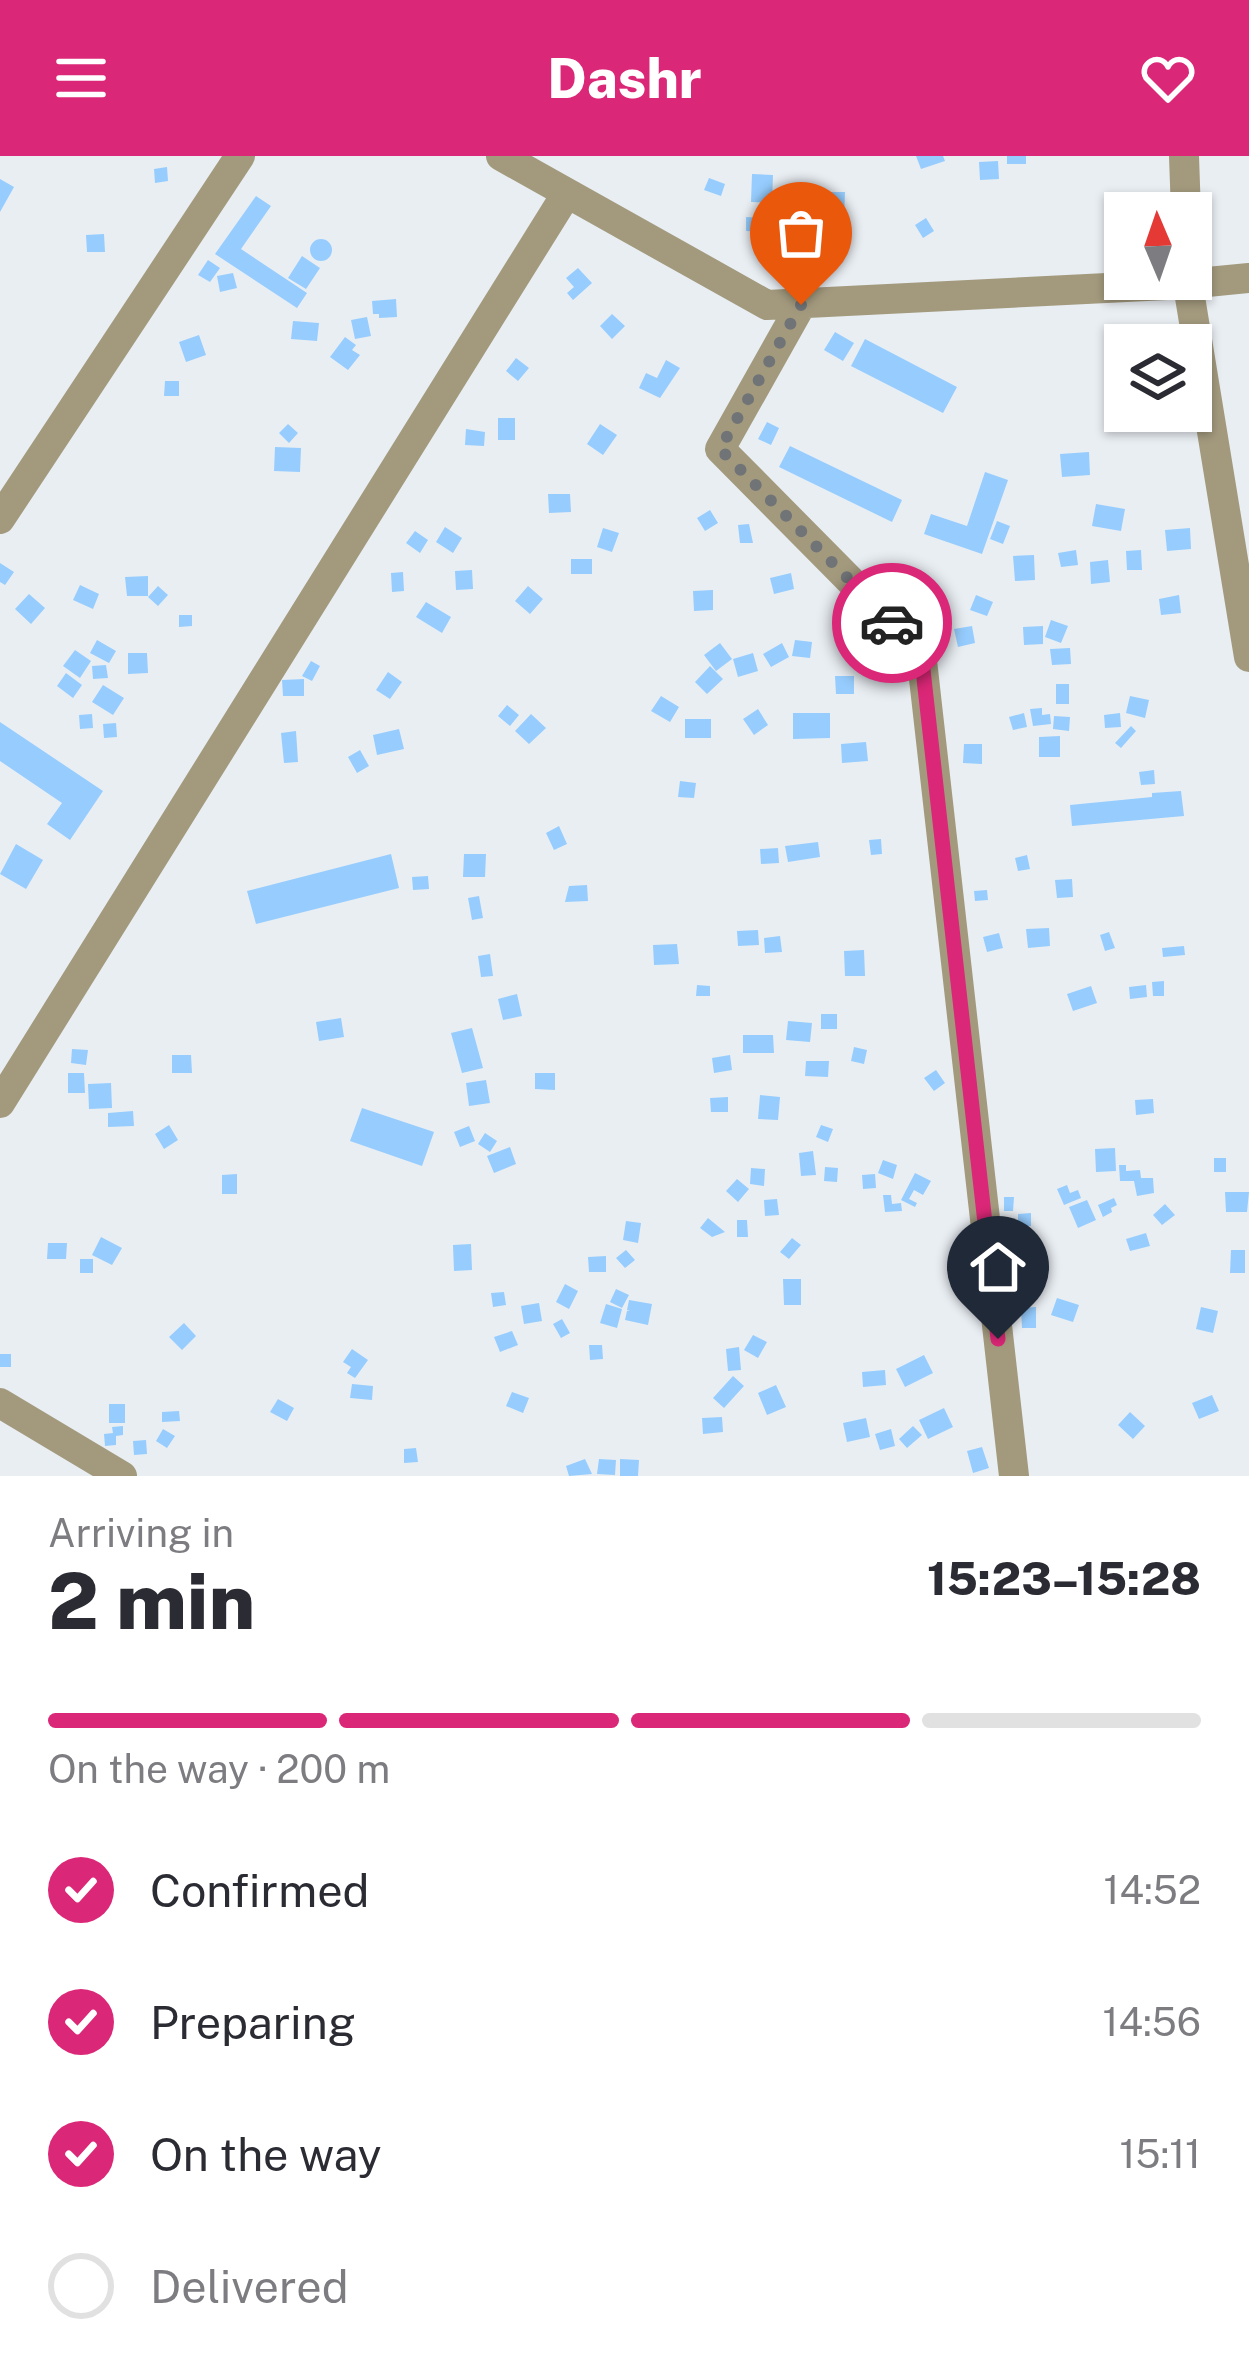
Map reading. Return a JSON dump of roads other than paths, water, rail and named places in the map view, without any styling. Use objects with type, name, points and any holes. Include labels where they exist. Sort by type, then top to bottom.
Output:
[{"type":"street","points":[[0,519],[240,156]]},
{"type":"street","points":[[501,156],[767,305],[1104,287]]},
{"type":"street","points":[[1184,156],[1185,192]]},
{"type":"street","points":[[0,1103],[567,193]]},
{"type":"street","points":[[1212,280],[1249,278]]},
{"type":"street","points":[[1190,300],[1249,658]]},
{"type":"street","points":[[801,305],[720,449],[921,652],[1014,1476]]},
{"type":"street","points":[[0,1402],[122,1476]]}]
